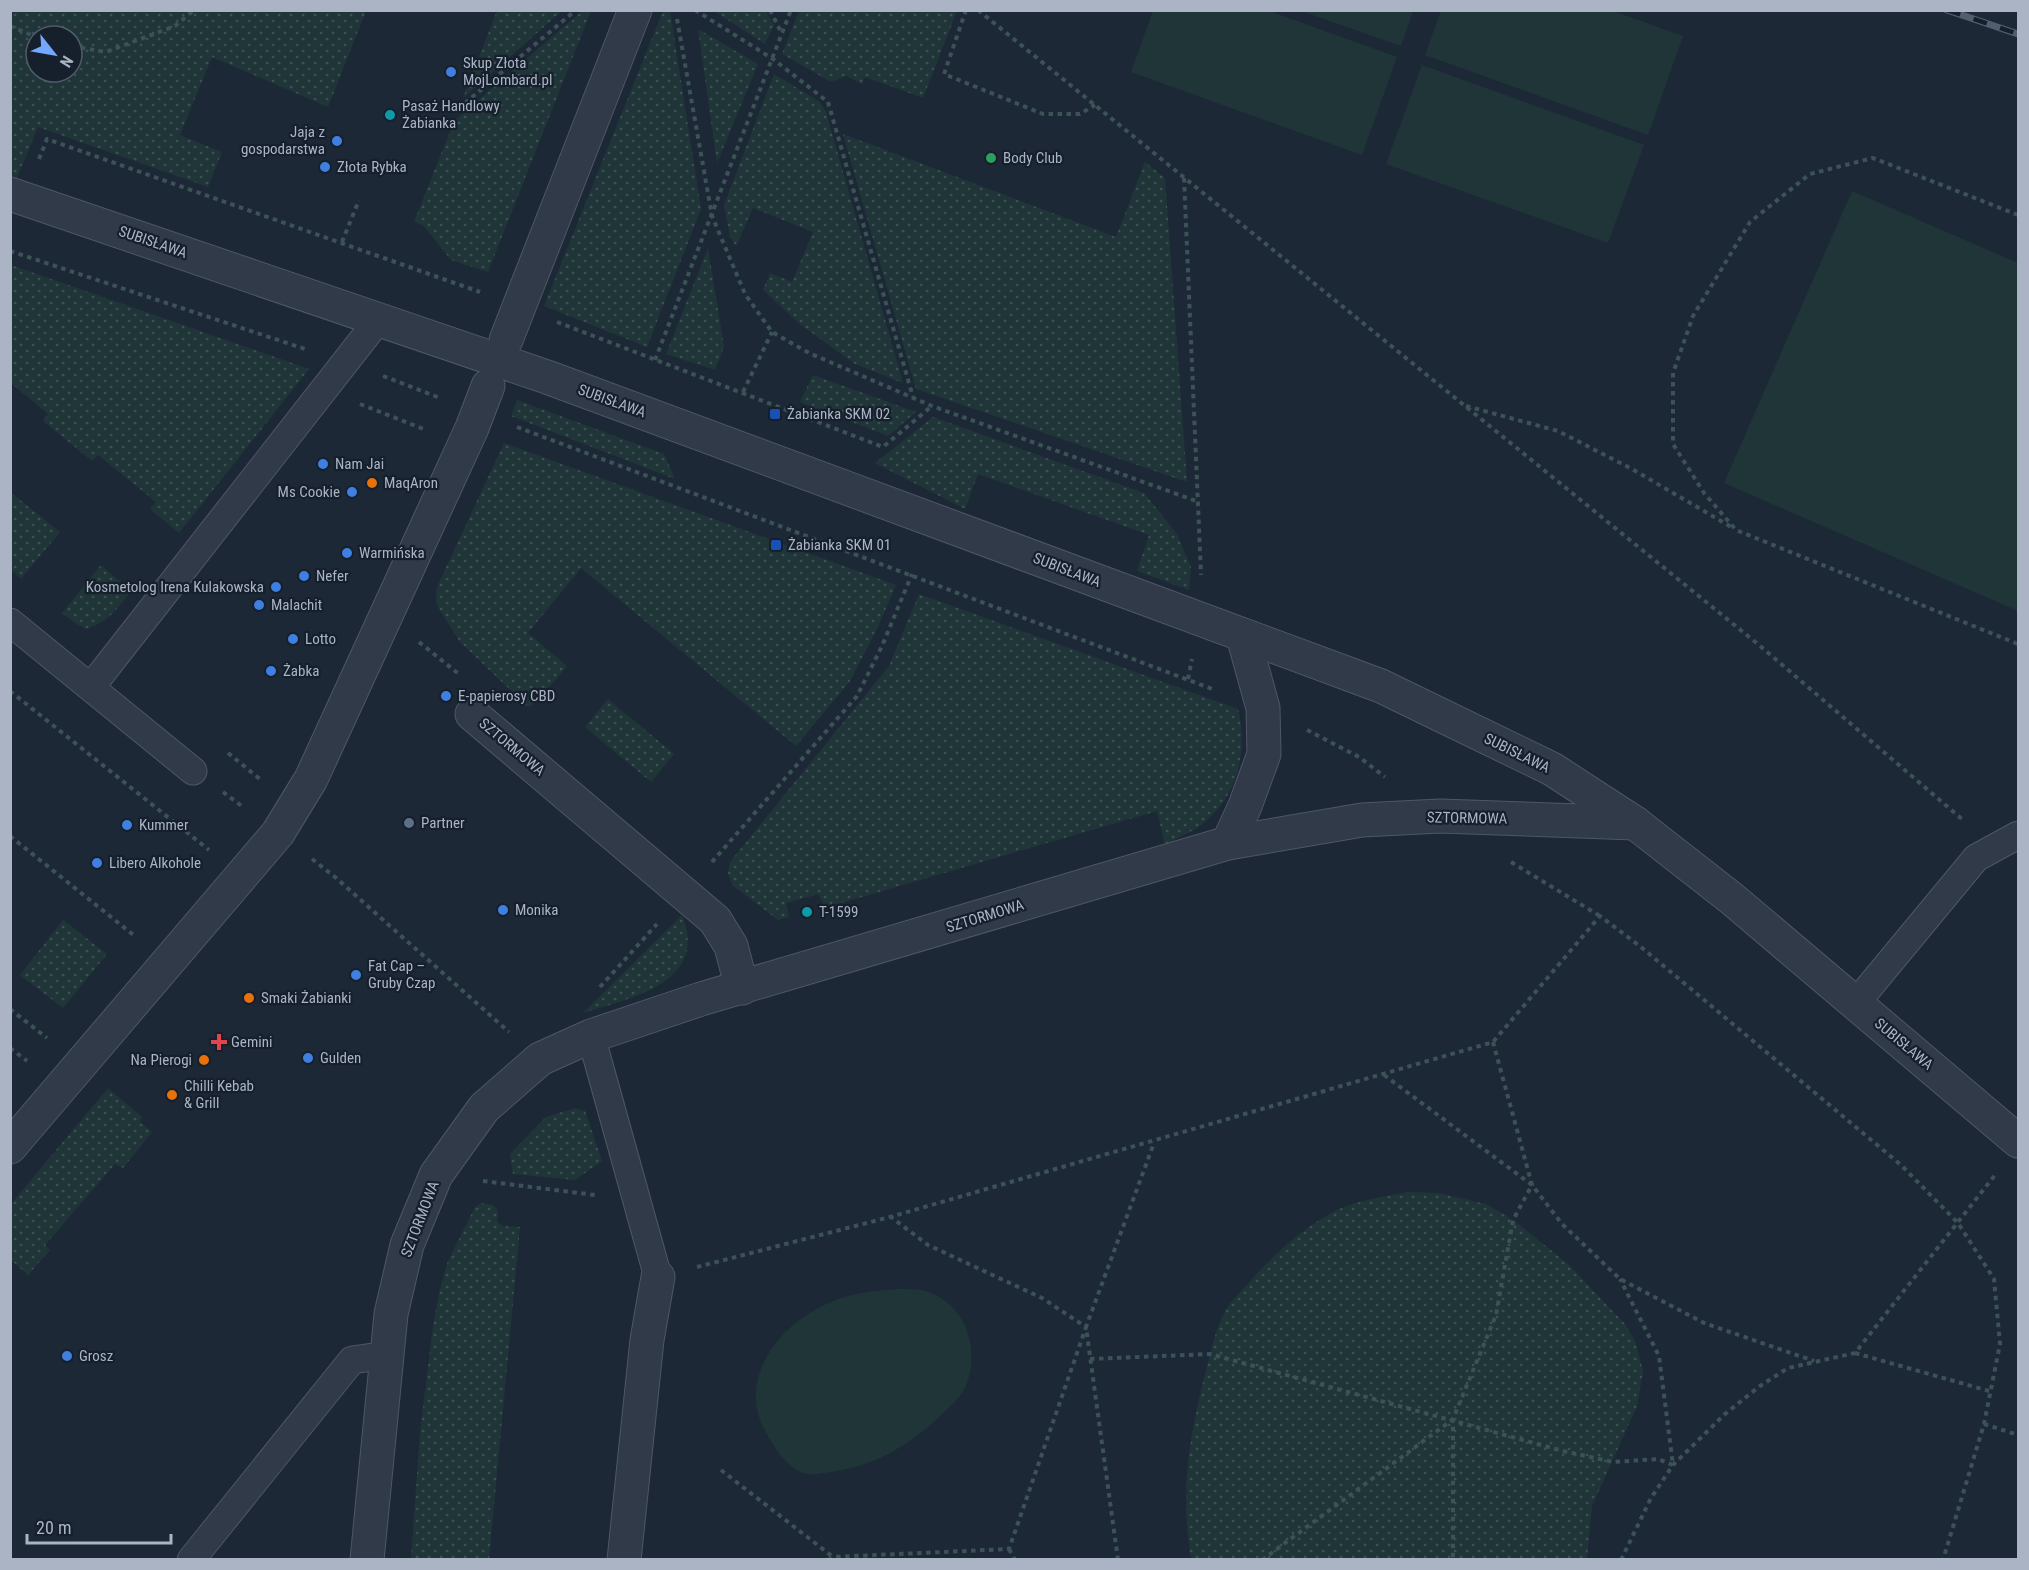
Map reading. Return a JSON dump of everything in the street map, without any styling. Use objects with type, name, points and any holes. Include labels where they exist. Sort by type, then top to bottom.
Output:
[{"type":"street","points":[[506,340],[635,10]]},
{"type":"street","name":"SUBISŁAWA","points":[[17,196],[547,377],[1381,686],[1552,769],[1635,823],[1731,898],[2019,1142]]},
{"type":"street","points":[[10,1147],[286,820],[311,779],[483,399]]},
{"type":"street","points":[[1228,843],[1245,806],[1264,754],[1263,708],[1243,636]]},
{"type":"street","name":"SZTORMOWA","points":[[472,714],[715,920],[731,946],[742,988]]},
{"type":"street","name":"SZTORMOWA","points":[[367,1560],[391,1314],[407,1245],[436,1174],[484,1108],[540,1059],[591,1035],[1228,843],[1362,820],[1440,816],[1635,823]]},
{"type":"street","points":[[624,1560],[647,1340],[658,1277]]},
{"type":"lane","points":[[92,687],[379,318]]},
{"type":"lane","points":[[10,622],[193,771]]},
{"type":"lane","points":[[1856,1003],[1976,858],[2019,835]]},
{"type":"lane","points":[[591,1035],[658,1277]]},
{"type":"lane","points":[[191,1560],[352,1360],[387,1355]]},
{"type":"path","points":[[84,48],[106,52],[175,26],[194,10]]},
{"type":"path","points":[[458,109],[576,10]]},
{"type":"path","points":[[676,10],[712,216],[745,294],[772,332],[809,353],[933,406],[1199,502]]},
{"type":"path","points":[[695,10],[773,58],[828,102],[913,398]]},
{"type":"path","points":[[770,10],[781,33]]},
{"type":"path","points":[[655,360],[791,10]]},
{"type":"path","points":[[966,10],[944,74],[1043,114],[1080,114],[1095,105]]},
{"type":"path","points":[[978,10],[1759,645],[1995,848]]},
{"type":"path","points":[[10,26],[24,32]]},
{"type":"path","points":[[17,196],[47,139],[342,242],[519,307],[883,447],[933,406]]},
{"type":"path","points":[[1736,530],[1704,493],[1673,444],[1673,374],[1693,316],[1750,222],[1810,174],[1873,158],[2019,215]]},
{"type":"path","points":[[1184,177],[1201,563],[1200,620],[1188,679]]},
{"type":"path","points":[[342,242],[359,200]]},
{"type":"path","points":[[10,251],[345,362],[483,399],[912,574],[1263,708],[1359,757],[1386,777]]},
{"type":"path","points":[[743,392],[772,332]]},
{"type":"path","points":[[354,402],[464,444]]},
{"type":"path","points":[[1465,405],[1558,431],[1632,469],[1736,530],[2019,644]]},
{"type":"path","points":[[594,993],[685,893],[857,696],[882,646],[912,574]]},
{"type":"path","points":[[10,692],[241,875]]},
{"type":"path","points":[[224,750],[335,877],[540,1059]]},
{"type":"path","points":[[193,771],[286,820]]},
{"type":"path","points":[[10,836],[168,961]]},
{"type":"path","points":[[1501,856],[1600,916],[1641,947],[1901,1165],[1958,1223],[1994,1279],[2000,1344],[1984,1424],[1943,1560]]},
{"type":"path","points":[[658,1277],[890,1217],[1493,1042],[1600,916]]},
{"type":"path","points":[[10,1009],[42,1034]]},
{"type":"path","points":[[1453,1560],[1453,1419],[1496,1315],[1514,1220],[1532,1185],[1493,1042]]},
{"type":"path","points":[[1384,1075],[1532,1185],[1562,1224],[1620,1279],[1704,1323],[1817,1362]]},
{"type":"path","points":[[1009,1549],[1086,1327],[1154,1142]]},
{"type":"path","points":[[1855,1353],[1998,1170]]},
{"type":"path","points":[[488,1172],[481,1180],[637,1200]]},
{"type":"path","points":[[890,1217],[928,1245],[1042,1298],[1086,1327],[1118,1560]]},
{"type":"path","points":[[1620,1279],[1659,1356],[1673,1465]]},
{"type":"path","points":[[1622,1560],[1651,1498],[1673,1465],[1725,1414],[1760,1386],[1788,1368],[1855,1353],[1989,1390]]},
{"type":"path","points":[[1090,1359],[1210,1354],[1563,1451],[1612,1462],[1658,1459],[1673,1465]]},
{"type":"path","points":[[1262,1560],[1453,1419]]},
{"type":"path","points":[[1984,1424],[2019,1435]]},
{"type":"path","points":[[721,1470],[833,1557]]},
{"type":"path","points":[[828,1560],[833,1557],[1009,1549]]},
{"type":"path","points":[[1009,1549],[1016,1560]]},
{"type":"green space","points":[[799,10],[957,11],[923,98],[865,77],[862,84],[846,76],[831,82],[782,54]]},
{"type":"green space","points":[[1413,10],[1401,46],[1301,11]]},
{"type":"green space","points":[[10,11],[366,11],[328,107],[212,57],[180,135],[222,152],[208,187],[38,127],[17,178],[11,176]]},
{"type":"green space","points":[[497,11],[562,11],[463,98]]},
{"type":"green space","points":[[582,11],[591,11],[488,272],[451,260],[423,225],[414,222],[454,121]]},
{"type":"green space","points":[[663,11],[670,11],[701,209],[647,347],[544,306]]},
{"type":"green space","points":[[714,11],[766,11],[774,25],[765,44]]},
{"type":"green space","points":[[1153,11],[1269,11],[1397,57],[1362,155],[1131,72]]},
{"type":"green space","points":[[1441,11],[1613,11],[1683,36],[1648,135],[1425,55]]},
{"type":"green space","points":[[698,29],[758,64],[717,163]]},
{"type":"green space","points":[[1422,65],[1644,145],[1608,243],[1386,164]]},
{"type":"green space","points":[[774,74],[820,102],[826,112],[903,383],[855,364],[801,325],[763,290],[770,273],[792,282],[813,232],[753,208],[736,246],[730,237],[724,205]]},
{"type":"green space","points":[[843,134],[1116,237],[1145,162],[1165,178],[1187,482],[916,389]]},
{"type":"green space","points":[[1852,191],[2018,263],[2018,611],[1724,483]]},
{"type":"green space","points":[[708,248],[724,347],[715,370],[666,354]]},
{"type":"green space","points":[[11,265],[309,369],[179,533],[150,509],[156,502],[98,455],[92,461],[43,421],[48,414],[11,383]]},
{"type":"green space","points":[[813,375],[916,412],[888,436],[800,402]]},
{"type":"green space","points":[[517,400],[664,454],[675,479],[511,416]]},
{"type":"green space","points":[[933,417],[1144,493],[1177,534],[1191,567],[1189,590],[1137,571],[1149,535],[978,474],[965,509],[875,463]]},
{"type":"green space","points":[[504,443],[896,585],[877,629],[850,681],[796,746],[581,568],[528,633],[567,666],[536,703],[528,707],[460,642],[438,607],[437,587]]},
{"type":"green space","points":[[10,492],[60,532],[21,579],[11,570]]},
{"type":"green space","points":[[101,565],[131,591],[107,618],[86,629],[62,613]]},
{"type":"green space","points":[[919,594],[1238,709],[1242,744],[1240,760],[1230,792],[1221,806],[1195,829],[1165,845],[1157,811],[824,908],[819,894],[786,903],[789,917],[778,920],[732,885],[728,873],[730,862],[889,666]]},
{"type":"green space","points":[[608,699],[674,754],[651,782],[585,727]]},
{"type":"green space","points":[[682,915],[688,938],[685,957],[675,972],[642,994],[583,1013]]},
{"type":"green space","points":[[63,920],[107,954],[63,1008],[20,975]]},
{"type":"green space","points":[[108,1088],[142,1117],[140,1122],[152,1132],[123,1168],[115,1164],[45,1245],[50,1250],[28,1275],[11,1260],[11,1204]]},
{"type":"green space","points":[[575,1108],[585,1111],[602,1161],[575,1180],[513,1174],[510,1154],[546,1117]]},
{"type":"green space","points":[[1407,1192],[1438,1193],[1486,1204],[1513,1220],[1567,1263],[1625,1324],[1635,1341],[1643,1371],[1637,1406],[1592,1506],[1587,1559],[1191,1559],[1186,1487],[1191,1441],[1212,1347],[1219,1324],[1228,1307],[1275,1255],[1310,1226],[1337,1210],[1354,1204]]},
{"type":"green space","points":[[481,1203],[493,1205],[498,1210],[497,1222],[503,1226],[520,1227],[489,1559],[411,1559],[420,1433],[439,1293],[448,1261],[475,1207]]},
{"type":"green space","points":[[898,1289],[921,1290],[936,1295],[959,1315],[970,1343],[970,1373],[965,1388],[954,1403],[917,1436],[876,1460],[846,1469],[816,1474],[798,1471],[775,1448],[759,1416],[756,1395],[759,1374],[768,1355],[780,1338],[797,1322],[816,1310],[851,1295]]},
{"type":"railway","points":[[1947,10],[2018,34]]},
{"type":"place","name":"Skup Złota MojLombard.pl","points":[[451,72]]},
{"type":"place","name":"Pasaż Handlowy Żabianka","points":[[390,115]]},
{"type":"place","name":"Jaja z gospodarstwa","points":[[337,141]]},
{"type":"place","name":"Body Club","points":[[991,158]]},
{"type":"place","name":"Złota Rybka","points":[[325,167]]},
{"type":"place","name":"Żabianka SKM 02","points":[[775,414]]},
{"type":"place","name":"Nam Jai","points":[[323,464]]},
{"type":"place","name":"MaqAron","points":[[372,483]]},
{"type":"place","name":"Ms Cookie","points":[[352,492]]},
{"type":"place","name":"Żabianka SKM 01","points":[[776,545]]},
{"type":"place","name":"Warmińska","points":[[347,553]]},
{"type":"place","name":"Nefer","points":[[304,576]]},
{"type":"place","name":"Kosmetolog Irena Kulakowska","points":[[276,587]]},
{"type":"place","name":"Malachit","points":[[259,605]]},
{"type":"place","name":"Lotto","points":[[293,639]]},
{"type":"place","name":"Żabka","points":[[271,671]]},
{"type":"place","name":"E-papierosy CBD","points":[[446,696]]},
{"type":"place","name":"Partner","points":[[409,823]]},
{"type":"place","name":"Kummer","points":[[127,825]]},
{"type":"place","name":"Libero Alkohole","points":[[97,863]]},
{"type":"place","name":"Monika","points":[[503,910]]},
{"type":"place","name":"T-1599","points":[[807,912]]},
{"type":"place","name":"Fat Cap – Gruby Czap","points":[[356,975]]},
{"type":"place","name":"Smaki Żabianki","points":[[249,998]]},
{"type":"place","name":"Gemini","points":[[219,1042]]},
{"type":"place","name":"Gulden","points":[[308,1058]]},
{"type":"place","name":"Na Pierogi","points":[[204,1060]]},
{"type":"place","name":"Chilli Kebab & Grill","points":[[172,1095]]},
{"type":"place","name":"Grosz","points":[[67,1356]]}]
